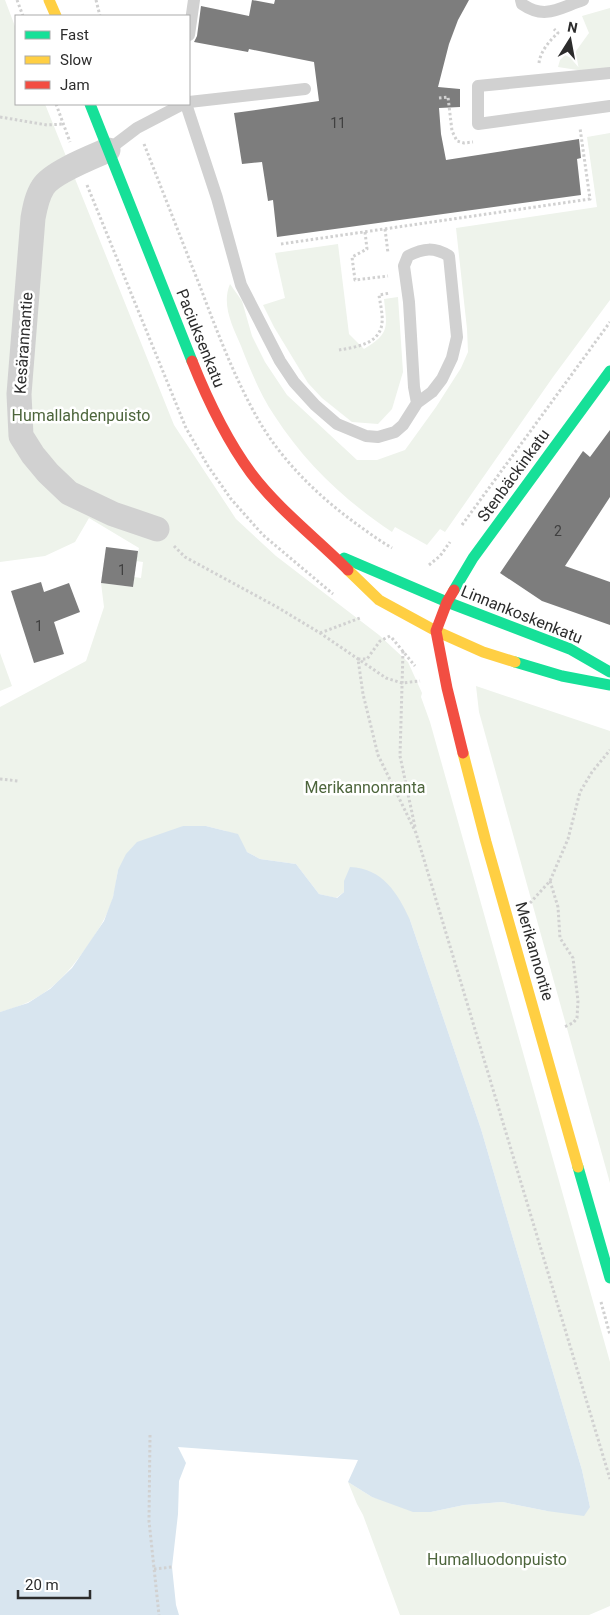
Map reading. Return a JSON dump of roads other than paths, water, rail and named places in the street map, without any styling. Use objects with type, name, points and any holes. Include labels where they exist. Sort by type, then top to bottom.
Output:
[{"type":"main road","points":[[49,0],[56,15]]},
{"type":"main road","name":"Paciuksenkatu","points":[[90,105],[205,393],[229,440],[252,474],[292,518],[331,552],[379,600],[436,631]]},
{"type":"main road","name":"Stenbäckinkatu","points":[[436,631],[447,602],[473,558],[610,371]]},
{"type":"main road","name":"Paciuksenkatu","points":[[331,552],[447,602]]},
{"type":"main road","name":"Linnankoskenkatu","points":[[447,602],[570,649],[610,672]]},
{"type":"main road","points":[[436,631],[497,657],[562,676],[610,685]]},
{"type":"main road","name":"Merikannontie","points":[[436,631],[447,688],[486,842],[610,1278]]},
{"type":"street","name":"Kesärannantie","points":[[108,150],[51,178],[43,186],[38,196],[33,218],[19,394],[22,436],[33,455],[69,493],[113,514],[158,529]]},
{"type":"lane","points":[[190,28],[194,0]]},
{"type":"lane","points":[[521,0],[522,4],[529,9],[548,13],[583,0]]},
{"type":"lane","points":[[610,73],[478,86],[478,124],[610,106]]},
{"type":"lane","points":[[190,103],[305,90]]},
{"type":"lane","points":[[108,150],[138,128],[182,105]]},
{"type":"lane","points":[[187,105],[217,198],[241,285],[280,361],[294,382],[315,405],[337,424],[366,436],[378,437],[395,432],[403,425],[417,403],[432,392],[442,379],[452,358],[457,337],[449,256],[441,251],[422,249],[408,256],[404,266],[409,302],[414,387],[417,403]]},
{"type":"park label","name":"Humallahdenpuisto","points":[[81,415]]},
{"type":"park label","name":"Merikannonranta","points":[[365,787]]},
{"type":"park label","name":"Humalluodonpuisto","points":[[497,1559]]}]
